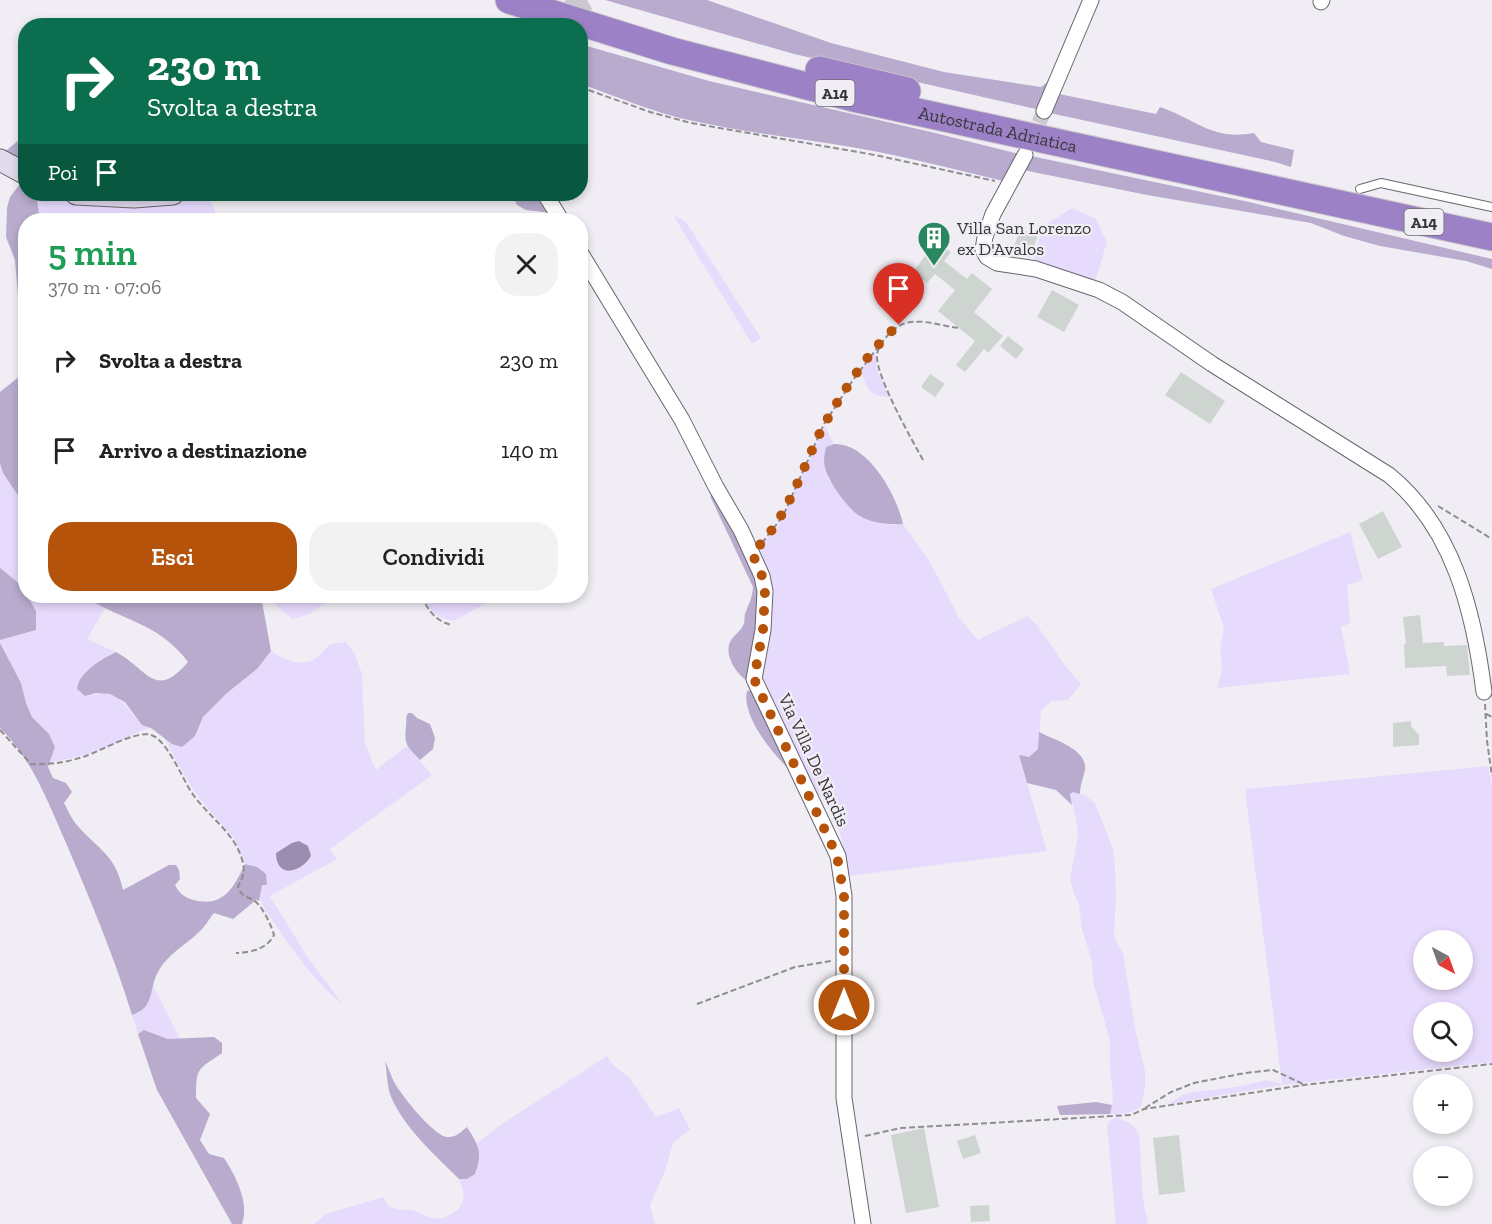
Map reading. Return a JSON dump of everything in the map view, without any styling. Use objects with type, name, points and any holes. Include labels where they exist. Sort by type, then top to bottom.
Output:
[{"type":"highway","name":"Autostrada Adriatica","points":[[509,0],[567,18]]},
{"type":"highway","name":"Autostrada Adriatica","points":[[570,0],[678,33],[857,80],[1492,237]]},
{"type":"highway","name":"Autostrada Adriatica","points":[[588,25],[672,51],[853,98],[1361,206],[1492,218]]},
{"type":"street","points":[[1044,111],[1091,0]]},
{"type":"street","points":[[1024,155],[993,214],[983,250],[987,257],[997,263],[1068,278],[1122,302],[1212,364],[1389,475],[1413,497],[1447,548],[1464,592],[1484,692]]},
{"type":"street","points":[[0,160],[18,170]]},
{"type":"street","name":"Via Villa De Nardis","points":[[588,265],[682,420],[762,576],[765,591],[763,630],[754,679],[837,856],[844,896],[844,1098],[863,1224]]},
{"type":"lane","points":[[1361,206],[1381,183],[1492,207]]},
{"type":"path","points":[[588,90],[683,121],[885,157],[982,177],[1008,186]]},
{"type":"path","points":[[752,553],[783,516],[824,424],[881,343],[899,325],[912,322],[962,328]]},
{"type":"path","points":[[881,343],[877,354],[880,370],[892,401],[923,460]]},
{"type":"path","points":[[1413,497],[1440,507],[1492,539]]},
{"type":"path","points":[[425,603],[432,616],[442,623],[452,625]]},
{"type":"path","points":[[1484,692],[1492,776]]},
{"type":"path","points":[[1486,714],[1492,717]]},
{"type":"path","points":[[0,730],[32,764],[42,765],[84,757],[140,734],[151,735],[158,739],[192,794],[231,837],[244,869],[238,886],[239,892],[243,897],[256,902],[272,928],[274,935],[267,944],[249,952],[236,953]]},
{"type":"path","points":[[697,1004],[795,967],[844,959]]},
{"type":"path","points":[[1144,1109],[1305,1085],[1492,1064]]},
{"type":"path","points":[[851,1139],[901,1128],[1131,1115],[1171,1092],[1194,1083],[1245,1073],[1273,1070],[1305,1085]]},
{"type":"shaded area","points":[[605,0],[707,0],[831,43],[944,72],[1041,87],[1053,78],[1040,110],[794,54]]},
{"type":"shaded area","points":[[588,46],[709,81],[1023,155],[1007,182],[921,161],[833,144],[728,128],[679,118],[588,86]]},
{"type":"shaded area","points":[[1059,94],[1156,114],[1160,107],[1215,131],[1239,135],[1254,133],[1261,142],[1294,150],[1291,167],[1050,113]]},
{"type":"shaded area","points":[[18,141],[18,164],[2,154]]},
{"type":"shaded area","points":[[1031,156],[1249,202],[1492,259],[1492,269],[1466,261],[1380,246],[1344,236],[1311,223],[1147,195],[1023,170]]},
{"type":"shaded area","points":[[18,187],[18,201],[37,201],[39,213],[18,213],[18,296],[15,260],[6,237],[7,208],[10,197]]},
{"type":"shaded area","points":[[37,201],[211,201],[215,211],[215,213],[39,213]]},
{"type":"shaded area","points":[[515,201],[560,201],[561,208],[552,213],[526,210],[517,205]]},
{"type":"shaded area","points":[[1072,208],[1096,219],[1107,242],[1094,285],[1033,265],[1042,227]]},
{"type":"shaded area","points":[[673,215],[686,222],[761,338],[752,344]]},
{"type":"shaded area","points":[[876,352],[876,368],[889,397],[870,391],[861,371]]},
{"type":"shaded area","points":[[18,378],[18,496],[3,473],[0,463],[0,392]]},
{"type":"shaded area","points":[[825,426],[834,444],[826,447],[824,462],[829,480],[859,515],[892,525],[903,524],[930,562],[959,618],[978,640],[1027,616],[1037,625],[1063,663],[1081,684],[1068,700],[1052,701],[1041,710],[1039,749],[1029,757],[1019,756],[1047,851],[849,876],[838,826],[827,805],[810,786],[761,680],[754,552],[778,527]]},
{"type":"shaded area","points":[[834,444],[846,446],[869,461],[887,486],[900,512],[903,524],[886,524],[868,520],[858,515],[848,505],[836,491],[825,468],[826,447]]},
{"type":"shaded area","points":[[0,463],[3,473],[18,496],[18,583],[0,568]]},
{"type":"shaded area","points":[[715,493],[757,572],[761,591],[749,682],[733,665],[729,647],[731,640],[743,626],[753,587],[710,496]]},
{"type":"shaded area","points":[[1350,532],[1363,580],[1347,585],[1350,623],[1341,627],[1350,674],[1217,688],[1222,670],[1220,649],[1224,628],[1211,589]]},
{"type":"shaded area","points":[[0,568],[18,583],[18,603],[31,603],[36,611],[36,630],[0,640]]},
{"type":"shaded area","points":[[31,603],[95,603],[105,608],[87,639],[116,652],[103,659],[85,674],[85,696],[111,695],[119,699],[135,717],[151,728],[113,746],[50,762],[55,747],[49,734],[32,717],[21,683],[0,643],[0,640],[36,630],[36,611]]},
{"type":"shaded area","points":[[95,603],[262,603],[271,651],[257,669],[227,693],[203,717],[195,736],[182,747],[172,744],[151,728],[142,725],[125,702],[110,694],[96,693],[85,696],[77,689],[87,672],[98,662],[116,652],[152,678],[167,679],[177,673],[188,662],[167,640],[145,626]]},
{"type":"shaded area","points":[[275,603],[326,603],[307,615],[292,619]]},
{"type":"shaded area","points":[[427,603],[486,603],[454,621],[434,613]]},
{"type":"shaded area","points":[[346,642],[355,654],[362,674],[365,744],[376,770],[407,746],[432,775],[330,849],[337,859],[270,896],[307,956],[343,1005],[310,972],[265,910],[260,895],[262,885],[266,885],[249,864],[245,864],[230,834],[197,795],[164,737],[172,744],[195,736],[203,717],[227,693],[257,669],[271,651],[287,659],[305,662],[316,658],[330,644]]},
{"type":"shaded area","points":[[0,643],[21,683],[32,717],[49,734],[55,747],[48,767],[53,778],[66,783],[72,792],[64,803],[76,824],[110,860],[120,878],[123,890],[169,865],[176,865],[180,879],[175,885],[179,891],[190,899],[207,902],[222,897],[228,892],[245,864],[257,867],[266,874],[267,885],[262,885],[259,901],[256,900],[233,919],[214,913],[194,937],[163,964],[145,1007],[132,1015],[101,928],[46,797],[21,753],[0,728]]},
{"type":"shaded area","points":[[754,690],[794,774],[769,747],[754,724],[749,713],[747,691]]},
{"type":"shaded area","points":[[408,713],[430,724],[435,738],[433,749],[420,760],[406,742]]},
{"type":"shaded area","points":[[1039,732],[1069,746],[1081,756],[1085,770],[1080,794],[1073,792],[1070,794],[1072,805],[1056,790],[1027,783],[1019,755],[1029,757],[1038,749]]},
{"type":"shaded area","points":[[1488,766],[1492,786],[1492,1062],[1282,1085],[1169,1104],[1182,1095],[1193,1092],[1236,1087],[1268,1080],[1282,1084],[1245,789]]},
{"type":"shaded area","points":[[1073,792],[1084,795],[1095,803],[1113,849],[1116,898],[1114,936],[1123,954],[1135,1028],[1145,1071],[1141,1107],[1122,1114],[1110,1114],[1113,1099],[1110,1040],[1094,985],[1091,957],[1082,930],[1079,904],[1070,879],[1078,836],[1070,794]]},
{"type":"shaded area","points":[[299,841],[308,846],[311,856],[307,862],[296,869],[284,870],[277,861],[276,853]]},
{"type":"shaded area","points":[[153,985],[180,1039],[168,1039],[145,1030],[138,1034],[132,1015],[147,1004]]},
{"type":"shaded area","points":[[144,1030],[168,1039],[214,1037],[222,1043],[222,1053],[203,1066],[198,1074],[196,1098],[210,1114],[200,1140],[209,1154],[224,1158],[233,1173],[243,1198],[242,1224],[232,1224],[157,1090],[138,1034]]},
{"type":"shaded area","points":[[607,1056],[613,1065],[629,1077],[656,1117],[679,1108],[690,1129],[673,1143],[665,1171],[650,1205],[655,1224],[314,1224],[326,1214],[383,1197],[393,1208],[415,1211],[435,1219],[451,1214],[460,1207],[463,1199],[463,1189],[459,1179],[467,1179],[475,1174],[478,1166],[477,1143],[502,1124]]},
{"type":"shaded area","points":[[385,1061],[398,1088],[415,1110],[436,1131],[447,1137],[453,1137],[467,1127],[479,1154],[475,1174],[467,1179],[459,1179],[411,1129],[395,1106],[390,1094]]},
{"type":"shaded area","points":[[1096,1102],[1112,1105],[1110,1114],[1060,1115],[1057,1106]]},
{"type":"shaded area","points":[[1117,1118],[1130,1124],[1139,1135],[1143,1199],[1148,1224],[1116,1224],[1107,1126],[1112,1119]]},
{"type":"building","points":[[1020,229],[1038,235],[1030,258],[1012,253]]},
{"type":"building","points":[[936,241],[951,252],[944,261],[967,279],[972,273],[992,289],[974,312],[1003,336],[988,353],[984,349],[965,372],[956,365],[975,341],[938,311],[955,290],[935,274],[927,283],[913,272]]},
{"type":"building","points":[[1052,290],[1079,305],[1064,332],[1037,317]]},
{"type":"building","points":[[1008,336],[1024,349],[1016,359],[1000,346]]},
{"type":"building","points":[[1181,372],[1225,401],[1210,424],[1165,395]]},
{"type":"building","points":[[930,374],[945,384],[935,397],[921,387]]},
{"type":"building","points":[[1383,511],[1402,547],[1378,559],[1359,524]]},
{"type":"building","points":[[1420,615],[1423,643],[1444,642],[1444,646],[1467,645],[1470,675],[1447,676],[1446,666],[1405,668],[1404,644],[1406,644],[1403,617]]},
{"type":"building","points":[[1411,721],[1411,726],[1419,735],[1419,745],[1393,747],[1393,723]]},
{"type":"building","points":[[924,1128],[939,1207],[906,1213],[891,1135]]},
{"type":"building","points":[[975,1135],[981,1153],[963,1159],[957,1141]]},
{"type":"building","points":[[1179,1135],[1185,1192],[1159,1195],[1153,1138]]},
{"type":"building","points":[[989,1205],[990,1221],[971,1222],[970,1206]]},
{"type":"tunnel","points":[[557,18],[587,0]]},
{"type":"tunnel","points":[[1030,144],[1044,111]]},
{"type":"place","name":"Villa San Lorenzo ex D'Avalos","points":[[934,267]]},
{"type":"route","points":[[844,1005],[844,896],[837,856],[754,679],[763,630],[765,591],[762,576],[752,553],[774,530],[783,516],[824,424],[869,358],[899,325]]}]
